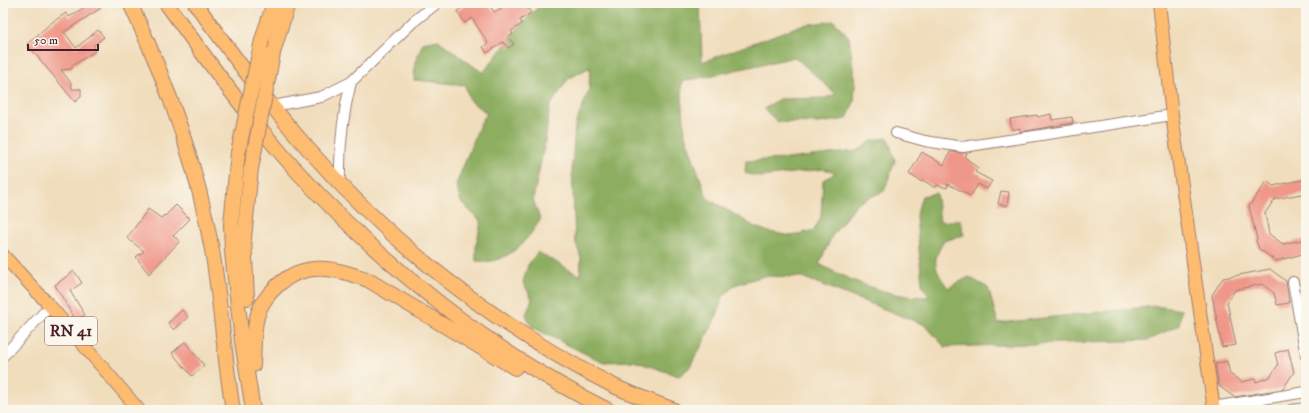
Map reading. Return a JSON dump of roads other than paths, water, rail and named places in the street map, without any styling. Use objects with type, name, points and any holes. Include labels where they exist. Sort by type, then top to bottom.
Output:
[{"type":"highway","points":[[130,3],[151,48],[169,95],[194,170],[223,284],[236,351]]},
{"type":"highway","points":[[166,3],[223,82],[295,169],[361,234],[425,290],[484,336],[542,374],[608,410]]},
{"type":"highway","points":[[194,3],[312,154],[369,211],[420,258],[500,319],[560,356],[615,387],[674,410]]},
{"type":"highway","points":[[198,3],[227,47]]},
{"type":"highway","points":[[243,410],[236,351],[230,256],[231,224],[238,153],[262,40],[274,3]]},
{"type":"highway","points":[[260,410],[245,279],[244,238],[251,169],[273,53],[288,3]]},
{"type":"highway","points":[[194,170],[213,255],[233,410]]},
{"type":"highway","points":[[231,224],[232,252],[242,341],[253,410]]},
{"type":"highway","points":[[254,366],[257,317],[263,302],[285,279],[306,270],[328,268],[368,280],[515,368],[590,401]]},
{"type":"main road","points":[[1159,3],[1172,115],[1213,408]]},
{"type":"main road","name":"RN 41","points":[[3,255],[50,306],[139,409]]},
{"type":"street","points":[[273,106],[321,97],[351,82],[413,22],[437,3]]},
{"type":"street","points":[[340,182],[339,152],[342,118],[351,82]]},
{"type":"street","points":[[896,133],[925,141],[963,147],[1172,115]]},
{"type":"street","points":[[1293,282],[1306,356]]},
{"type":"street","points":[[3,356],[50,306]]},
{"type":"street","points":[[1213,408],[1306,392]]},
{"type":"street","points":[[1291,410],[1306,408]]}]
